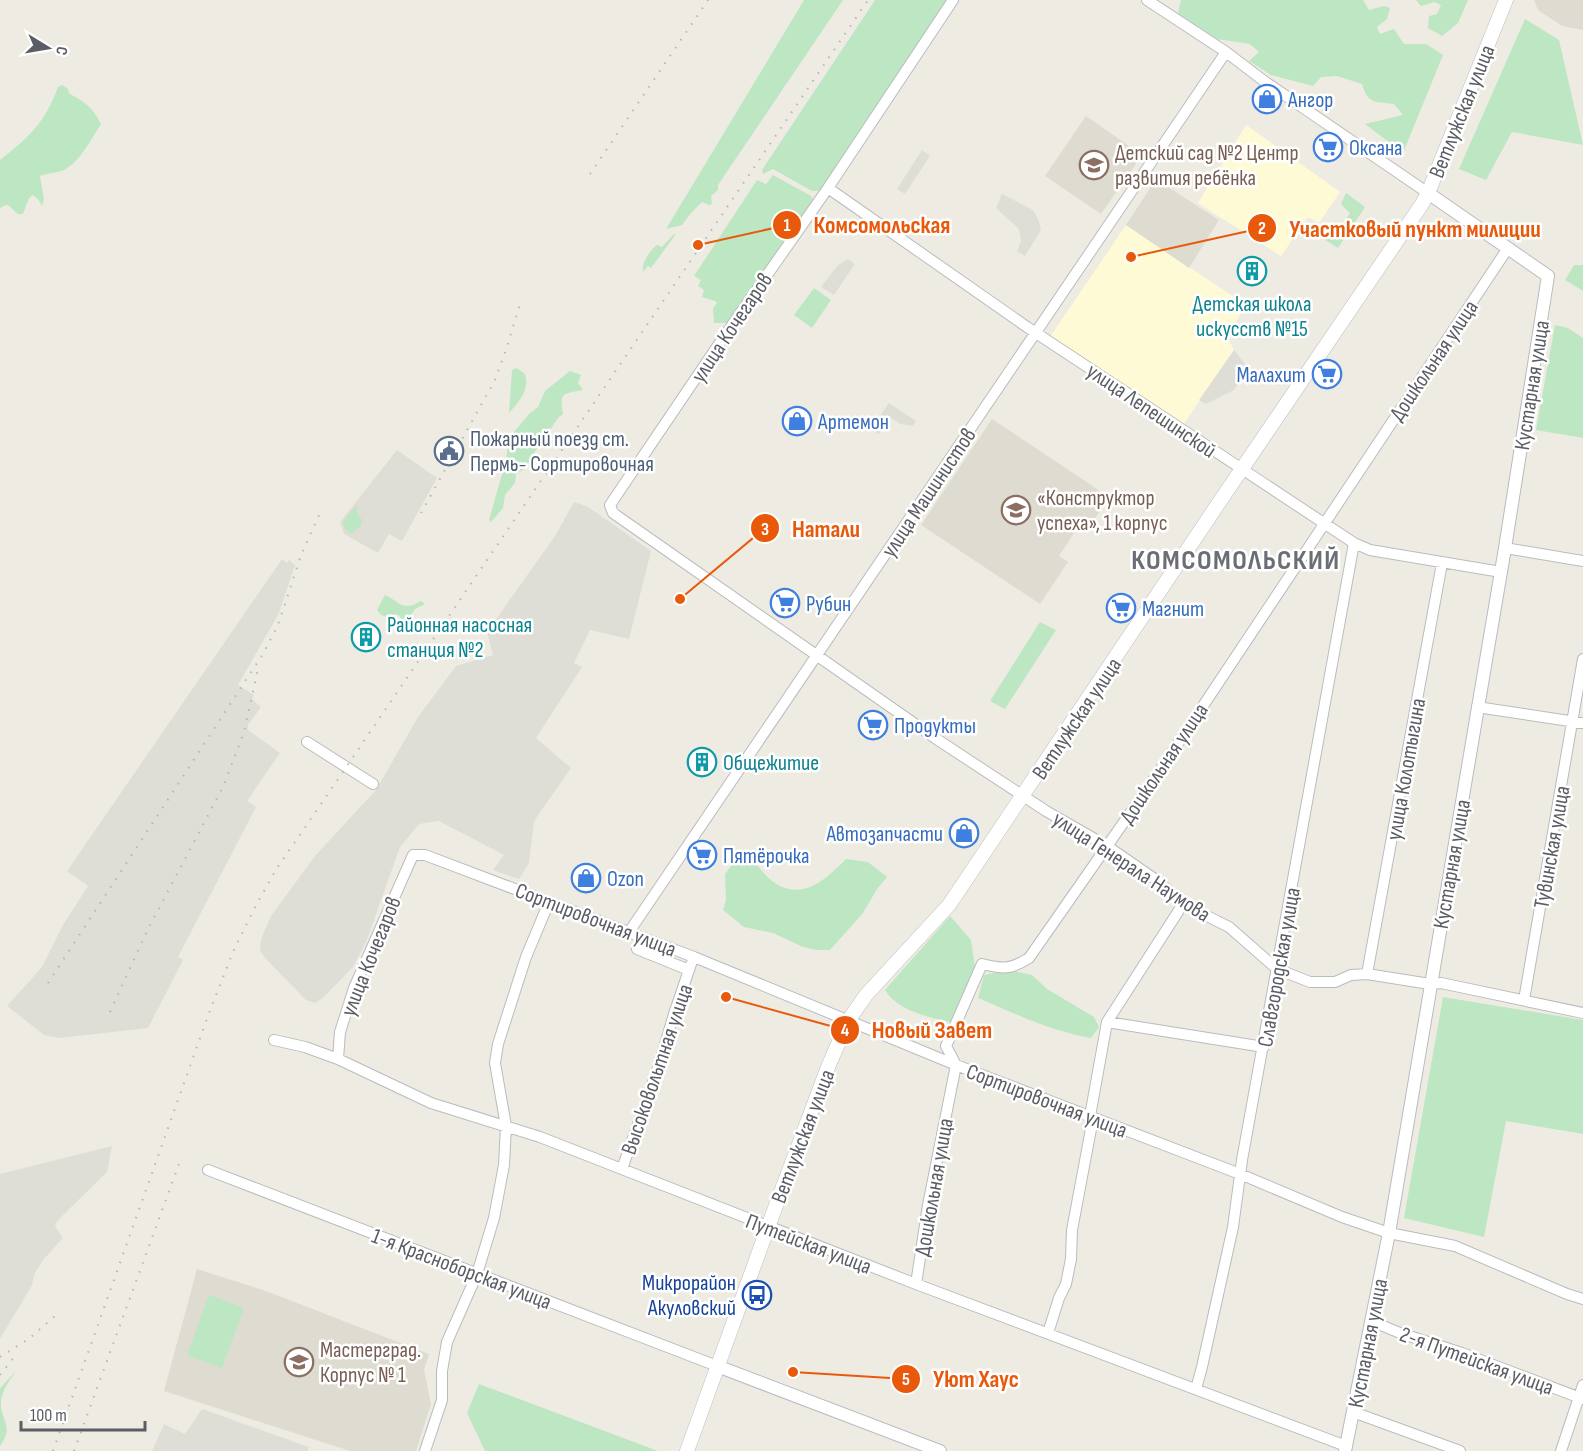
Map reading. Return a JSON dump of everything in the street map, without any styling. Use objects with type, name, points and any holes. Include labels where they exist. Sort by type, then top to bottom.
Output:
[{"type":"main road","name":"Ветлужская улица","points":[[687,1451],[768,1227],[828,1067],[848,1021],[866,995],[949,905],[1024,797],[1241,469],[1428,193],[1506,0]]},
{"type":"street","name":"улица Кочегаров","points":[[610,505],[828,188],[952,0]]},
{"type":"street","points":[[1147,0],[1226,52],[1508,248]]},
{"type":"street","name":"улица Машинистов","points":[[629,932],[1226,52]]},
{"type":"street","name":"улица Лепешинской","points":[[828,188],[1036,333],[1354,543],[1370,550],[1501,572]]},
{"type":"street","name":"Кустарная улица","points":[[1345,1449],[1389,1233],[1505,549],[1548,276],[1508,248]]},
{"type":"street","name":"Дошкольная улица","points":[[916,1284],[928,1205],[956,1065],[946,1046],[982,964],[1002,969],[1016,966],[1029,958],[1169,756],[1508,248]]},
{"type":"street","name":"улица Генерала Наумова","points":[[610,505],[613,513],[817,657],[1024,797],[1107,846],[1159,882],[1184,904],[1228,927],[1277,969],[1310,982],[1335,982],[1351,975],[1367,974],[1430,984],[1441,983],[1583,1013]]},
{"type":"street","name":"Славгородская улица","points":[[1196,1389],[1233,1227],[1240,1174],[1354,543]]},
{"type":"street","points":[[1505,549],[1583,561]]},
{"type":"street","name":"улица Колотыгина","points":[[1367,974],[1442,563]]},
{"type":"street","name":"Тувинская улица","points":[[1524,1000],[1578,722],[1583,659]]},
{"type":"street","points":[[1477,707],[1578,722]]},
{"type":"street","points":[[307,742],[373,784]]},
{"type":"street","name":"улица Кочегаров","points":[[338,1059],[340,1032],[354,988],[413,855]]},
{"type":"street","name":"Сортировочная улица","points":[[413,855],[425,855],[694,957],[956,1065],[1240,1174],[1342,1217],[1389,1233],[1455,1245],[1583,1299]]},
{"type":"street","points":[[425,1451],[442,1400],[442,1371],[447,1342],[477,1274],[494,1218],[504,1165],[506,1126],[495,1063],[498,1044],[526,957],[549,902]]},
{"type":"street","points":[[1048,1333],[1071,1259],[1072,1230],[1091,1129],[1090,1116],[1107,1022],[1184,904]]},
{"type":"street","name":"Высоковольтная улица","points":[[637,949],[689,970]]},
{"type":"street","name":"Высоковольтная улица","points":[[622,1169],[694,957]]},
{"type":"street","points":[[1107,1022],[1264,1047]]},
{"type":"street","name":"Путейская улица","points":[[274,1040],[304,1047],[338,1059],[431,1103],[540,1137],[916,1284],[1196,1389],[1345,1449]]},
{"type":"street","name":"1-я Красноборская улица","points":[[208,1170],[717,1366]]},
{"type":"street","name":"2-я Путейская улица","points":[[1371,1321],[1580,1398]]},
{"type":"street","points":[[717,1366],[940,1451]]},
{"type":"street","points":[[1561,1451],[1583,1385]]},
{"type":"street","points":[[1353,1412],[1460,1451]]},
{"type":"shaded area","points":[[1534,0],[1583,0],[1583,30],[1562,26],[1538,10]]},
{"type":"shaded area","name":"Детский сад №2 Центр развития ребёнка","points":[[1086,116],[1142,155],[1101,214],[1045,176]]},
{"type":"shaded area","points":[[1246,125],[1340,192],[1319,223],[1308,217],[1281,256],[1198,203]]},
{"type":"shaded area","points":[[922,150],[930,156],[905,194],[897,189]]},
{"type":"shaded area","name":"Детский сад №2 Центр развития ребёнка","points":[[1156,179],[1219,220],[1189,268],[1126,225]]},
{"type":"shaded area","points":[[1002,194],[1033,210],[1039,221],[1041,230],[1025,256],[1017,251],[1021,241],[1019,229],[996,208]]},
{"type":"shaded area","points":[[1126,225],[1246,305],[1227,337],[1234,350],[1183,425],[1050,337]]},
{"type":"shaded area","points":[[848,259],[855,264],[834,295],[821,287],[838,265]]},
{"type":"shaded area","points":[[1234,350],[1249,369],[1234,390],[1206,404],[1199,400]]},
{"type":"shaded area","points":[[889,403],[916,421],[913,426],[900,424],[891,418],[879,434],[871,429]]},
{"type":"shaded area","name":"«Конструктор успеха», 1 корпус","points":[[992,419],[1109,497],[1088,529],[1080,524],[1059,556],[1068,562],[1040,604],[921,525]]},
{"type":"shaded area","points":[[397,450],[437,478],[402,541],[389,534],[378,553],[344,534],[340,522]]},
{"type":"shaded area","points":[[574,502],[588,507],[651,551],[629,639],[590,630],[574,663],[582,667],[536,738],[571,768],[534,821],[529,863],[519,879],[493,870],[504,855],[439,821],[419,824],[400,847],[366,942],[353,967],[323,998],[315,1003],[306,1000],[260,950],[261,939],[271,916],[315,856],[376,790],[418,717],[456,666],[493,655],[487,632],[555,536]]},
{"type":"shaded area","points":[[282,559],[287,563],[289,560],[295,565],[279,613],[238,685],[254,695],[252,699],[261,707],[248,725],[248,730],[280,753],[247,801],[256,807],[178,957],[183,960],[148,1028],[60,1038],[44,1035],[7,1006],[42,967],[63,925],[88,886],[67,871]]},
{"type":"shaded area","points":[[112,1146],[107,1172],[57,1221],[55,1226],[63,1238],[43,1260],[34,1275],[32,1285],[0,1339],[0,1174]]},
{"type":"shaded area","name":"Мастерград. Корпус № 1","points":[[197,1269],[266,1291],[429,1354],[424,1370],[431,1404],[416,1451],[350,1451],[164,1391]]},
{"type":"shaded area","points":[[202,1409],[309,1447],[308,1451],[152,1451],[164,1424],[185,1434]]},
{"type":"green space","points":[[804,0],[843,0],[718,185],[718,190],[711,196],[712,204],[702,202],[682,225],[666,229]]},
{"type":"green space","points":[[875,0],[947,0],[821,191],[812,191],[773,169],[763,174],[762,170]]},
{"type":"green space","points":[[1181,0],[1363,0],[1369,10],[1384,6],[1390,8],[1387,19],[1377,27],[1380,34],[1394,29],[1404,44],[1426,44],[1443,55],[1403,153],[1365,124],[1403,115],[1394,104],[1373,101],[1367,96],[1362,84],[1337,76],[1321,77],[1313,86],[1271,75],[1249,61],[1259,52],[1250,44],[1217,39],[1178,13]]},
{"type":"green space","points":[[1416,0],[1468,0],[1458,23],[1442,36],[1428,28],[1429,16],[1437,14],[1441,5],[1434,2],[1421,6]]},
{"type":"green space","points":[[1525,19],[1559,40],[1583,145],[1512,132],[1486,180],[1459,169]]},
{"type":"green space","points":[[62,85],[70,94],[88,106],[101,124],[75,162],[61,171],[40,176],[44,200],[42,206],[33,195],[29,198],[23,214],[18,214],[8,205],[0,209],[0,160],[42,120],[58,87]]},
{"type":"green space","points":[[773,175],[811,196],[812,204],[727,323],[714,323],[713,308],[717,303],[702,297],[704,290],[698,286],[701,280],[694,276],[757,180],[766,184]]},
{"type":"green space","points":[[1346,193],[1365,207],[1338,248],[1322,238],[1333,223],[1341,228],[1350,213],[1341,204]]},
{"type":"green space","points":[[676,234],[651,268],[648,266],[643,272],[645,261],[652,250],[657,245],[662,247]]},
{"type":"green space","points":[[1574,265],[1583,265],[1583,291],[1565,280]]},
{"type":"green space","points":[[814,288],[831,300],[812,328],[794,315]]},
{"type":"green space","points":[[1555,325],[1568,328],[1583,338],[1583,438],[1536,430]]},
{"type":"green space","points":[[517,368],[525,374],[526,386],[523,395],[509,413],[512,370]]},
{"type":"green space","points":[[570,371],[581,375],[578,383],[583,390],[564,395],[562,398],[563,414],[558,418],[526,468],[516,474],[515,483],[505,495],[503,508],[491,522],[489,520],[506,460],[509,438],[538,407],[545,391]]},
{"type":"green space","points":[[357,505],[357,513],[362,520],[360,528],[351,534],[344,528],[343,521]]},
{"type":"green space","points":[[385,595],[406,606],[421,601],[425,604],[415,609],[408,620],[401,622],[400,616],[396,614],[390,616],[390,622],[377,610]]},
{"type":"green space","points":[[1040,622],[1056,630],[1005,709],[990,701]]},
{"type":"green space","points":[[744,849],[772,881],[793,890],[813,886],[822,881],[846,859],[868,862],[887,877],[863,913],[830,950],[816,950],[803,947],[773,933],[744,927],[723,910],[726,900],[725,874]]},
{"type":"green space","points":[[950,916],[971,940],[976,973],[957,1024],[908,1009],[891,998],[885,990]]},
{"type":"green space","points":[[1008,970],[1032,975],[1047,989],[1094,1017],[1099,1027],[1091,1038],[1076,1035],[1033,1021],[978,998],[984,975]]},
{"type":"green space","points":[[1443,997],[1583,1020],[1583,1134],[1506,1121],[1484,1237],[1404,1218]]},
{"type":"green space","points":[[209,1295],[244,1308],[222,1368],[187,1355]]},
{"type":"green space","points":[[16,1371],[1,1401],[7,1428],[0,1446],[0,1388]]},
{"type":"green space","points":[[479,1384],[658,1451],[485,1451],[467,1413]]},
{"type":"railway","points":[[590,174],[708,0]]},
{"type":"railway","points":[[53,1451],[209,1013],[233,952],[255,907],[277,868],[868,0]]},
{"type":"railway","points":[[421,513],[495,380],[521,301]]},
{"type":"railway","points":[[48,983],[263,654],[278,625],[301,555],[320,513]]},
{"type":"railway","points":[[110,1012],[147,931],[224,785],[244,732],[258,669]]},
{"type":"railway","points":[[74,1451],[179,1164]]},
{"type":"railway","points":[[0,1357],[30,1338],[57,1314]]},
{"type":"railway","points":[[0,1375],[15,1356]]},
{"type":"place","name":"Ангор","points":[[1267,99]]},
{"type":"place","name":"Оксана","points":[[1328,147]]},
{"type":"place","name":"Детский сад №2 Центр развития ребёнка","points":[[1094,165]]},
{"type":"place","name":"Комсомольская","points":[[698,245]]},
{"type":"place","name":"Участковый пункт милиции","points":[[1131,257]]},
{"type":"place","name":"Детская школа искусств №15","points":[[1252,271]]},
{"type":"place","name":"Малахит","points":[[1327,374]]},
{"type":"place","name":"Артемон","points":[[797,421]]},
{"type":"place","name":"Пожарный поезд ст. Пермь- Сортировочная","points":[[449,451]]},
{"type":"place","name":"«Конструктор успеха», 1 корпус","points":[[1016,510]]},
{"type":"place","name":"Натали","points":[[680,599]]},
{"type":"place","name":"Рубин","points":[[785,603]]},
{"type":"place","name":"Магнит","points":[[1121,608]]},
{"type":"place","name":"Районная насосная станция №2","points":[[366,637]]},
{"type":"place","name":"Продукты","points":[[873,725]]},
{"type":"place","name":"Общежитие","points":[[702,762]]},
{"type":"place","name":"Автозапчасти","points":[[964,833]]},
{"type":"place","name":"Пятёрочка","points":[[702,855]]},
{"type":"place","name":"Ozon","points":[[586,878]]},
{"type":"place","name":"Новый Завет","points":[[726,997]]},
{"type":"place","name":"Микрорайон Акуловский","points":[[757,1295]]},
{"type":"place","name":"Мастерград. Корпус № 1","points":[[299,1362]]},
{"type":"place","name":"Уют Хаус","points":[[793,1372]]},
{"type":"district","name":"КОМСОМОЛЬСКИЙ","points":[[1236,559]]}]
